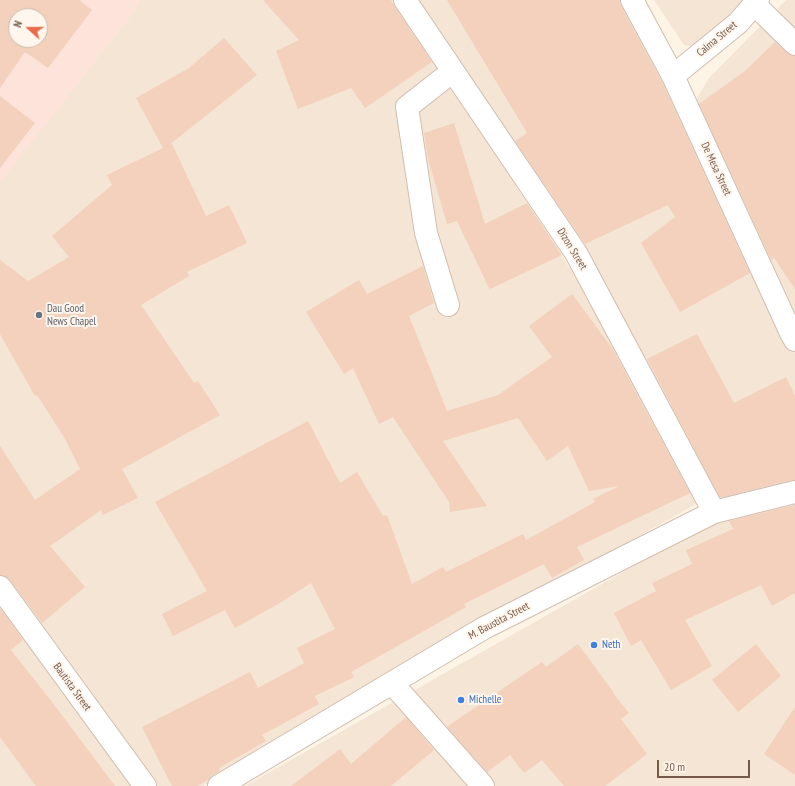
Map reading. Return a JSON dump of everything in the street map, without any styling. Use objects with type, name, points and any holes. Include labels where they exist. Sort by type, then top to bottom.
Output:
[{"type":"street","name":"Dizon Street","points":[[405,0],[576,253],[714,512]]},
{"type":"street","name":"De Mesa Street","points":[[632,0],[673,76],[795,340]]},
{"type":"street","points":[[756,2],[795,44]]},
{"type":"street","name":"Calma Street","points":[[673,76],[738,23],[756,2]]},
{"type":"street","points":[[448,305],[426,233],[407,107],[453,71]]},
{"type":"street","name":"M. Baustita Street","points":[[219,786],[484,628],[714,512],[795,492]]},
{"type":"street","name":"Bautista Street","points":[[0,588],[145,786]]},
{"type":"street","points":[[392,683],[483,786]]},
{"type":"shaded area","points":[[0,0],[140,0],[128,19],[0,183]]},
{"type":"shaded area","points":[[140,0],[394,0],[608,327],[700,502],[430,652],[203,786],[157,786],[0,574],[0,182],[128,19]]},
{"type":"shaded area","points":[[412,0],[627,0],[785,339],[795,353],[795,481],[718,506]]},
{"type":"shaded area","points":[[654,0],[744,0],[698,47],[684,45]]},
{"type":"shaded area","points":[[786,0],[795,0],[795,330],[694,103],[709,78]]},
{"type":"shaded area","points":[[795,502],[795,786],[245,786],[708,524]]},
{"type":"shaded area","points":[[0,601],[134,786],[0,786]]},
{"type":"building","points":[[0,0],[79,0],[92,10],[48,68],[25,52],[0,88]]},
{"type":"building","points":[[263,0],[391,0],[432,62],[365,108],[351,88],[298,109],[276,51],[299,40]]},
{"type":"building","points":[[447,0],[620,0],[621,6],[662,82],[750,273],[680,312],[641,243],[675,217],[668,205],[585,244],[515,141],[527,133]]},
{"type":"building","points":[[224,38],[257,75],[169,145],[172,144],[206,216],[229,205],[247,243],[187,272],[189,276],[141,305],[194,383],[198,381],[220,415],[122,469],[138,498],[103,515],[101,510],[50,546],[85,587],[42,623],[10,580],[5,576],[0,575],[0,446],[35,500],[80,469],[64,437],[37,395],[35,396],[0,334],[0,260],[28,281],[69,257],[52,236],[112,185],[107,175],[163,148],[136,98],[189,68]]},
{"type":"building","points":[[775,42],[787,53],[795,56],[795,289],[774,258],[771,260],[699,104],[745,71]]},
{"type":"building","points":[[0,96],[35,123],[0,168]]},
{"type":"building","points":[[454,123],[485,224],[527,203],[562,255],[490,289],[489,288],[457,221],[447,224],[428,159],[424,133]]},
{"type":"building","points":[[423,266],[434,303],[409,316],[447,411],[498,395],[552,357],[529,326],[572,294],[612,348],[690,493],[577,547],[584,560],[552,578],[544,564],[464,604],[466,607],[351,672],[354,677],[315,696],[319,704],[262,735],[266,741],[219,768],[220,771],[208,780],[197,786],[172,786],[142,727],[250,672],[258,688],[304,663],[297,648],[335,629],[311,583],[278,604],[235,628],[225,610],[173,636],[162,614],[207,591],[155,502],[308,421],[340,483],[357,472],[383,516],[387,515],[412,584],[443,567],[446,572],[523,534],[526,540],[595,502],[593,499],[619,486],[589,491],[568,446],[547,461],[518,418],[443,441],[487,506],[450,512],[449,502],[393,417],[379,424],[353,368],[344,374],[306,312],[359,280],[367,294]]},
{"type":"building","points":[[697,334],[734,403],[786,377],[795,396],[795,480],[720,498],[647,359]]},
{"type":"building","points":[[795,505],[795,593],[772,606],[761,585],[685,620],[712,666],[671,690],[641,640],[631,646],[614,613],[656,591],[652,583],[692,564],[686,550],[733,529],[729,521]]},
{"type":"building","points":[[0,608],[23,640],[11,650],[115,786],[36,786],[0,737]]},
{"type":"building","points":[[578,644],[629,713],[621,719],[647,754],[605,786],[564,786],[542,760],[524,773],[510,755],[487,772],[447,727],[542,662],[546,667]]},
{"type":"building","points":[[756,644],[781,676],[738,712],[712,680]]},
{"type":"building","points":[[795,707],[795,775],[764,754]]},
{"type":"building","points":[[406,717],[434,750],[391,786],[291,786],[340,749],[351,764]]},
{"type":"place","name":"Dau Good News Chapel","points":[[39,315]]},
{"type":"place","name":"Neth","points":[[594,645]]},
{"type":"place","name":"Michelle","points":[[461,700]]}]
